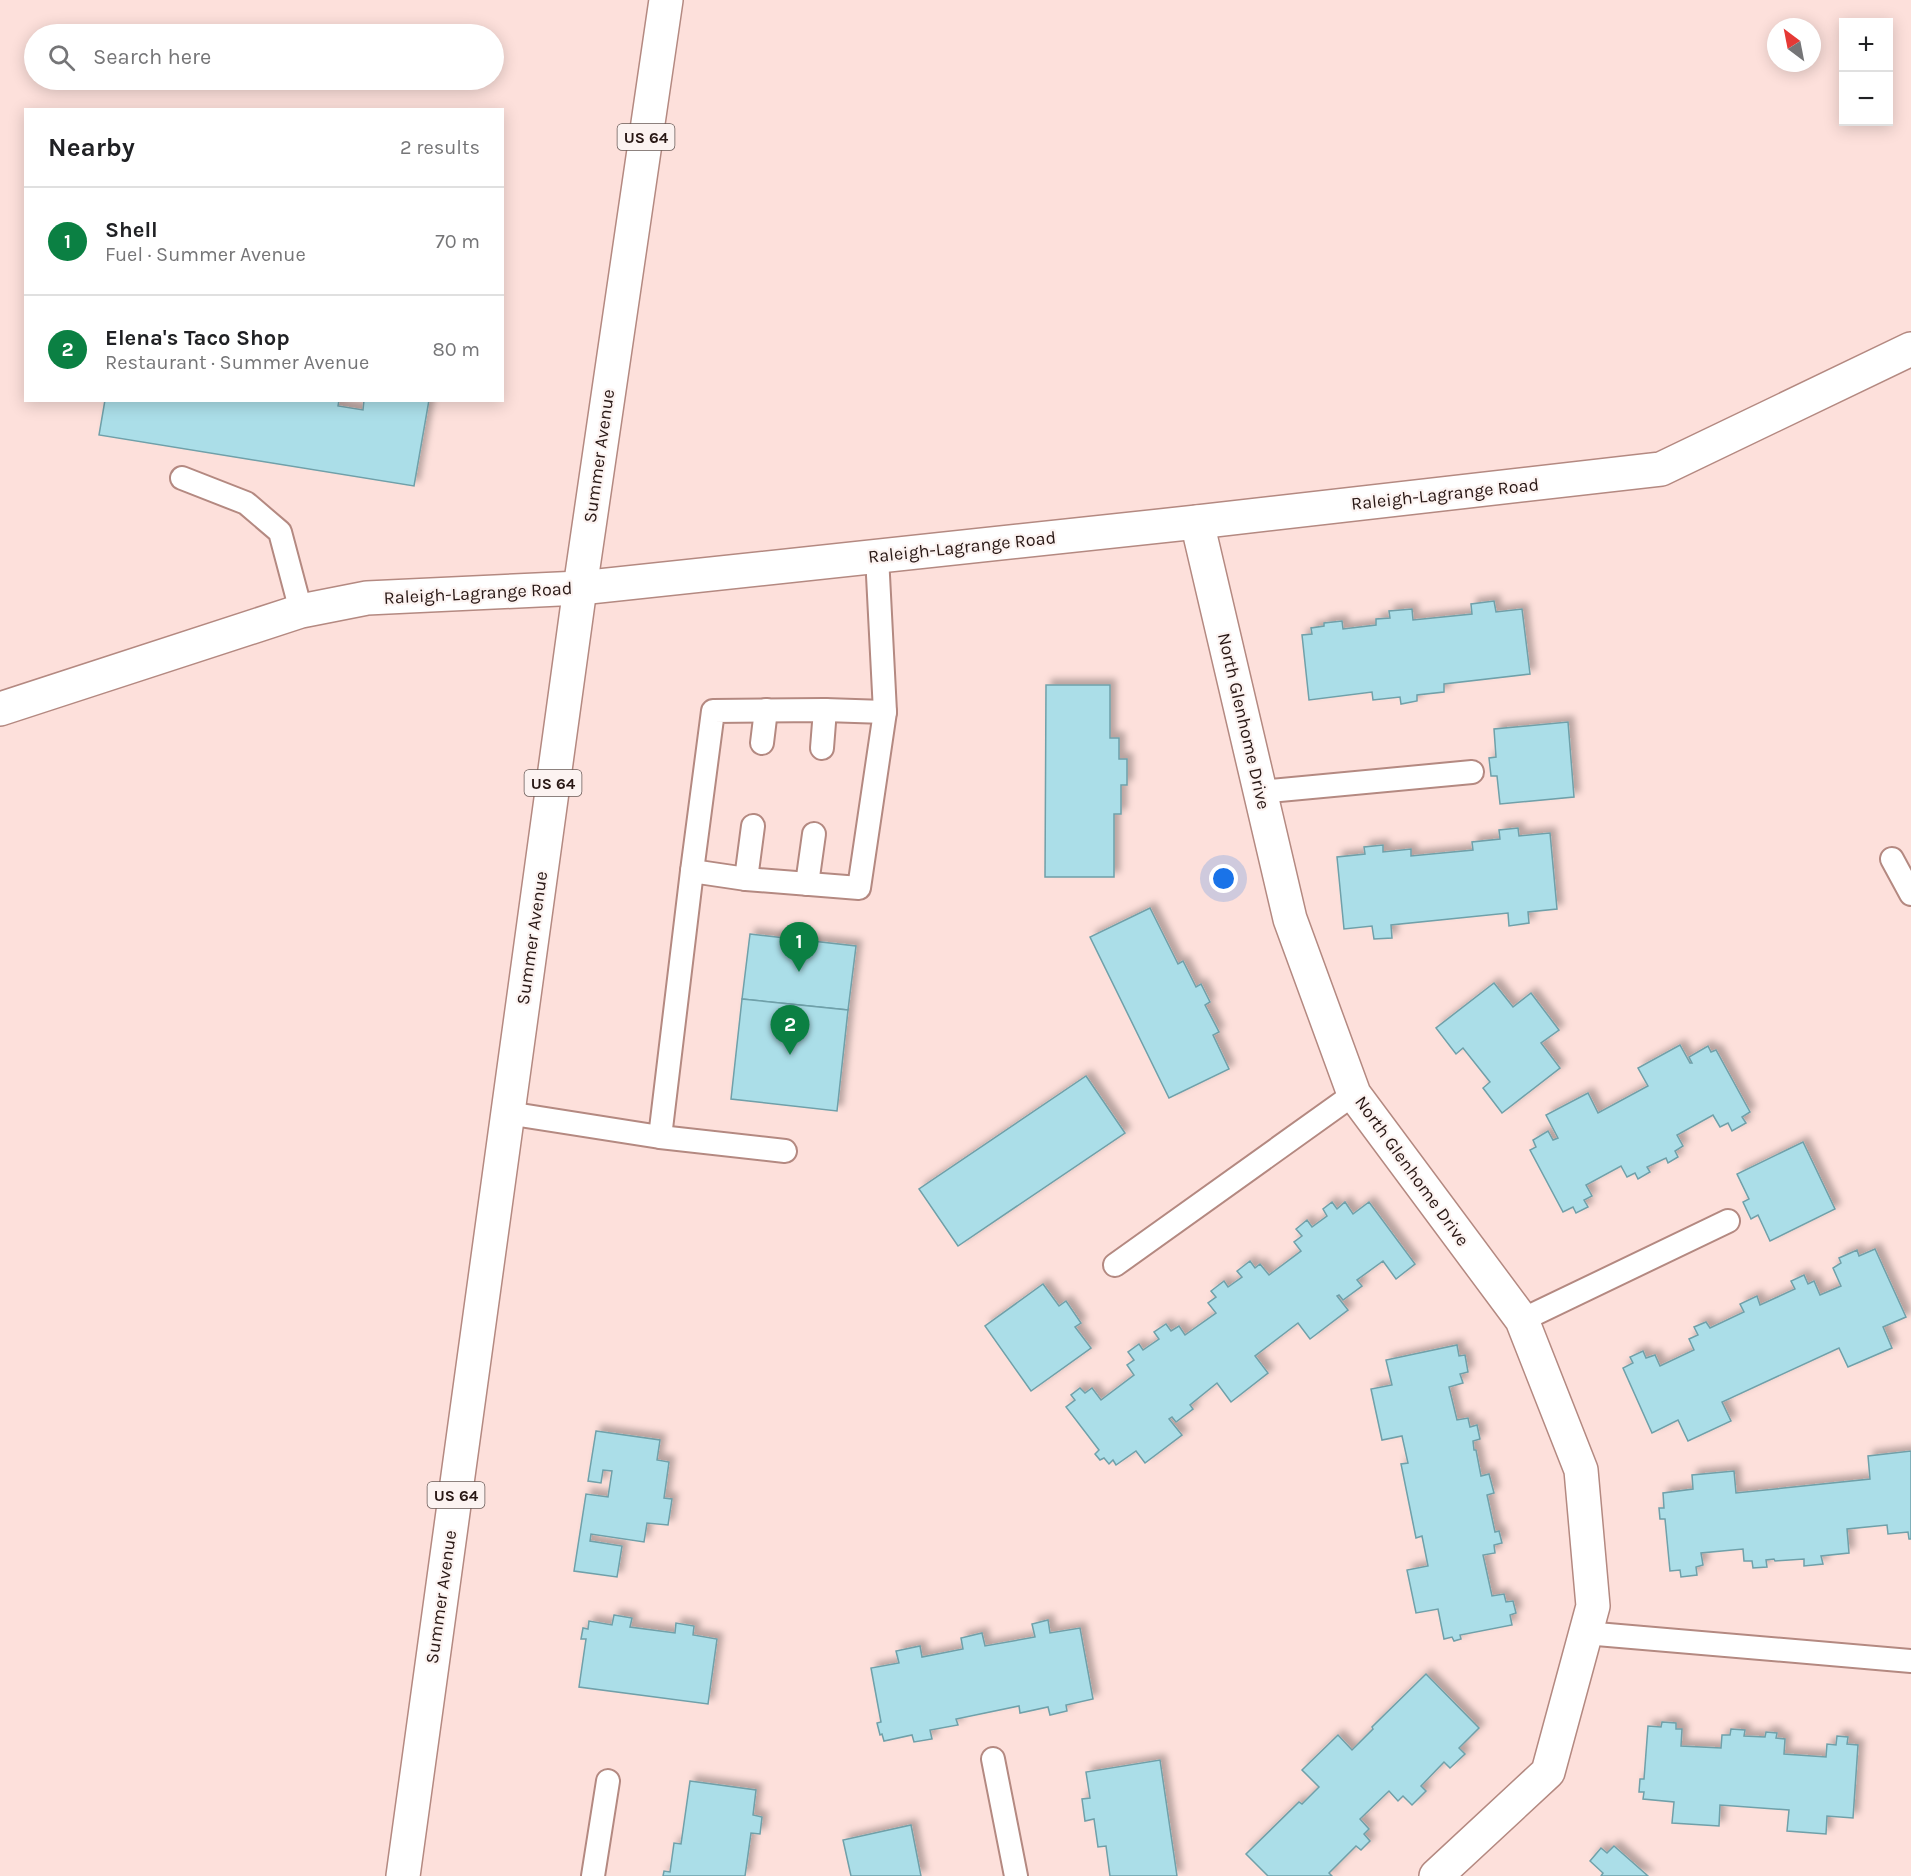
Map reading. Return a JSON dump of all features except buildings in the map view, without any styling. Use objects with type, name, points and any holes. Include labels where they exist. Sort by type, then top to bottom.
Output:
[{"type":"main road","name":"Summer Avenue","points":[[403,1876],[580,588],[666,0]]},
{"type":"main road","name":"Raleigh-Lagrange Road","points":[[0,709],[301,611],[367,598],[580,588],[1197,522],[1660,469],[1911,349]]},
{"type":"main road","name":"North Glenhome Drive","points":[[1197,522],[1290,919],[1354,1094],[1522,1320],[1581,1470],[1593,1606],[1548,1772],[1436,1876]]},
{"type":"lane","points":[[182,478],[246,503],[280,532],[301,611]]},
{"type":"lane","points":[[692,871],[746,879],[859,888],[885,712],[877,556]]},
{"type":"lane","points":[[762,743],[766,710]]},
{"type":"lane","points":[[822,748],[825,710]]},
{"type":"lane","points":[[660,1137],[713,711],[885,712]]},
{"type":"lane","points":[[1260,792],[1472,772]]},
{"type":"lane","points":[[746,879],[753,826]]},
{"type":"lane","points":[[807,884],[814,834]]},
{"type":"lane","points":[[1892,860],[1911,894]]},
{"type":"lane","points":[[1115,1265],[1354,1094]]},
{"type":"lane","points":[[508,1113],[660,1137],[784,1151]]},
{"type":"lane","points":[[1522,1320],[1728,1221]]},
{"type":"lane","points":[[1585,1633],[1911,1661]]},
{"type":"lane","points":[[993,1759],[1016,1876]]},
{"type":"lane","points":[[593,1876],[608,1780]]},
{"type":"place","name":"Shell","points":[[799,972]]},
{"type":"place","name":"Elena's Taco Shop","points":[[790,1055]]}]
